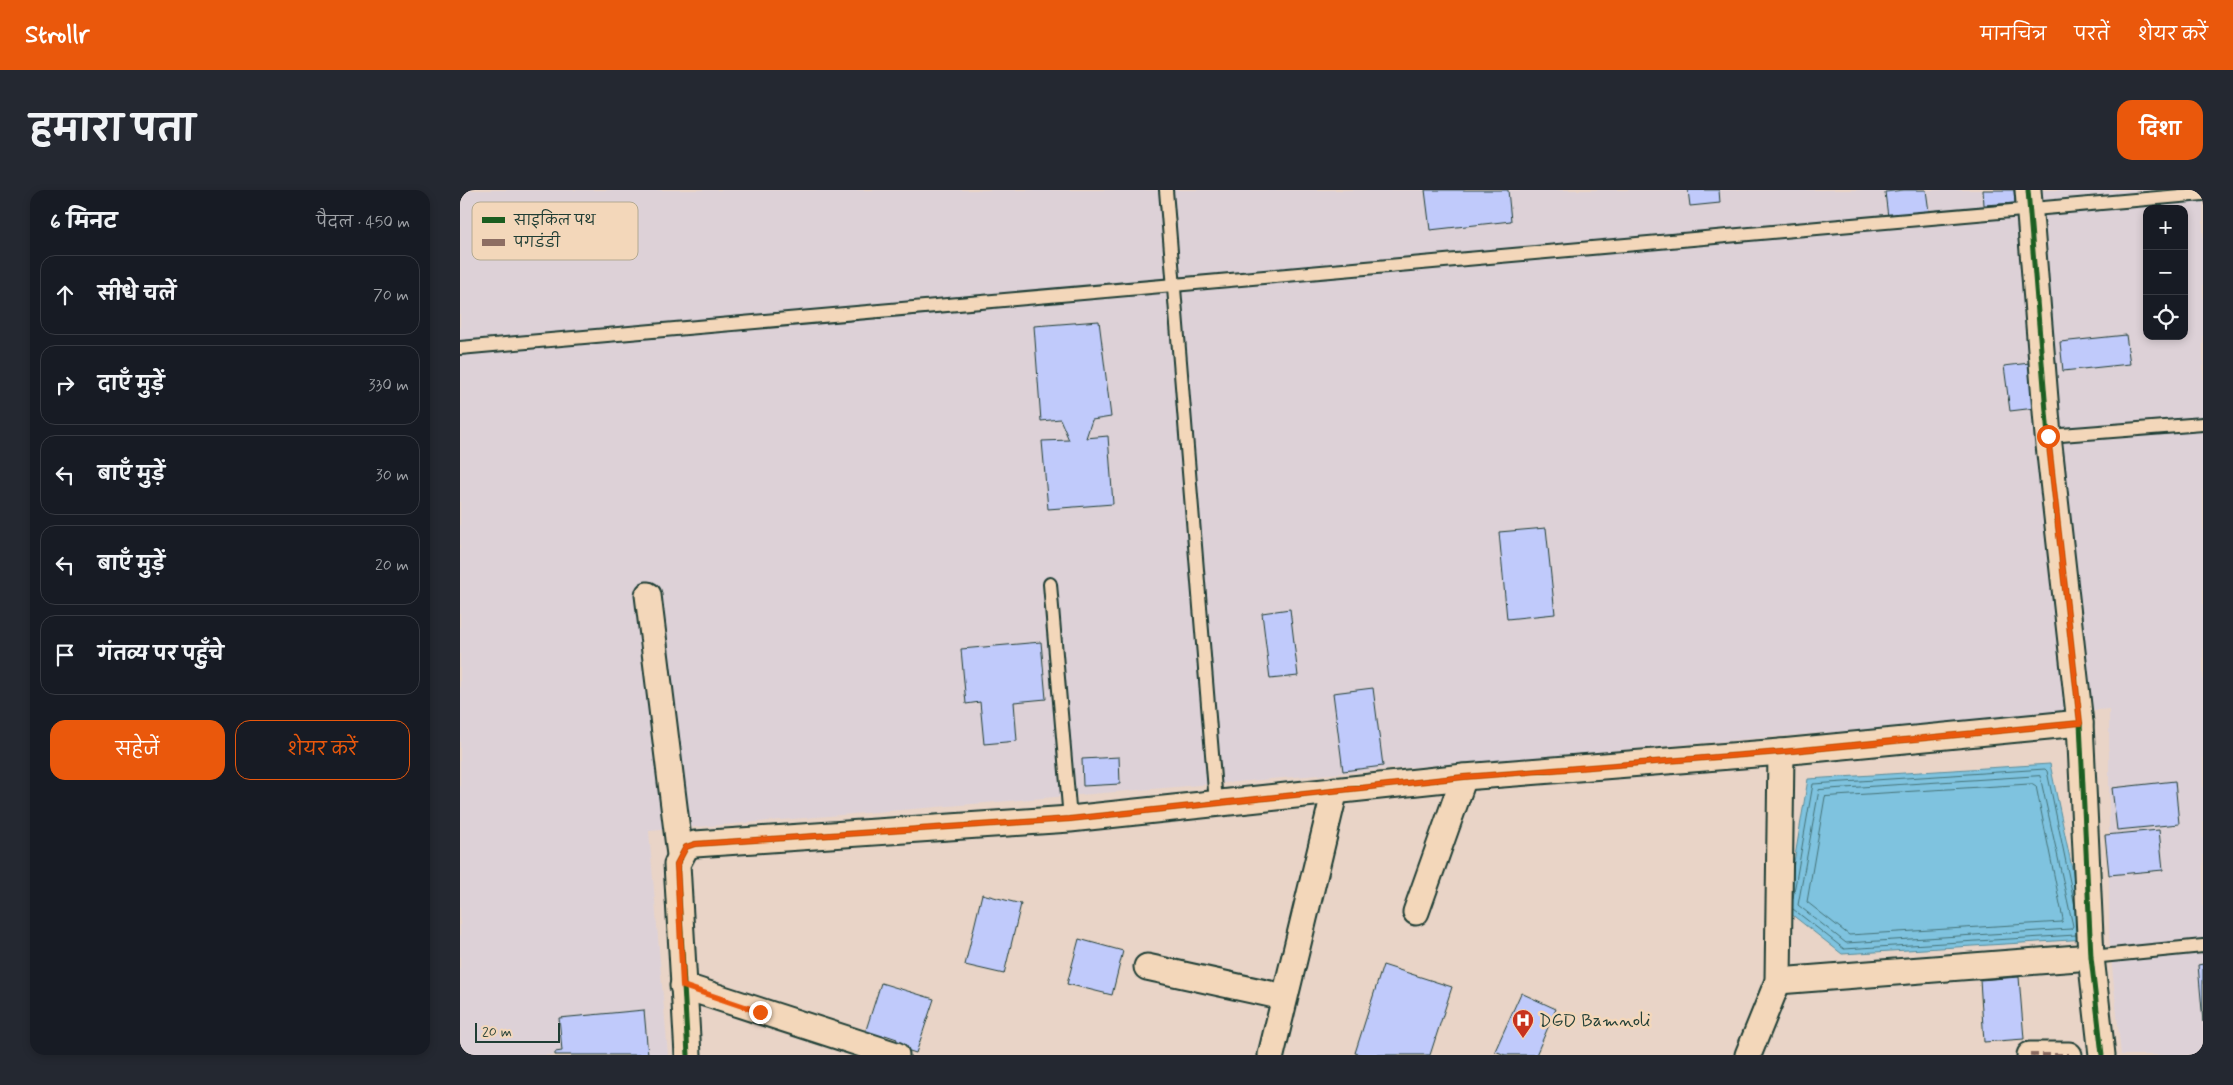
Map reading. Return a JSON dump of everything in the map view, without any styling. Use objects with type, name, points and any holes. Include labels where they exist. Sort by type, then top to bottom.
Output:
[{"type":"street","points":[[2029,200],[2048,436],[2080,723],[2091,957],[2102,1055]]},
{"type":"street","points":[[648,595],[680,855]]},
{"type":"street","points":[[688,1055],[677,864],[680,855],[686,847],[695,844],[1070,819],[1464,777],[1781,752],[2080,723]]},
{"type":"street","points":[[1748,1055],[1778,981],[1781,752]]},
{"type":"street","points":[[1416,912],[1464,777]]},
{"type":"street","points":[[1271,1055],[1335,790]]},
{"type":"street","points":[[1778,981],[2091,957]]},
{"type":"street","points":[[1147,966],[1284,997]]},
{"type":"street","points":[[683,986],[896,1055]]},
{"type":"street","points":[[2030,1055],[2069,1055]]},
{"type":"lane","points":[[1166,190],[1216,803]]},
{"type":"lane","points":[[460,348],[1175,284],[2029,200],[2203,194]]},
{"type":"lane","points":[[2048,436],[2203,424]]},
{"type":"lane","points":[[1050,584],[1070,819]]},
{"type":"lane","points":[[2091,957],[2203,946]]},
{"type":"shaded area","points":[[460,190],[2203,190],[2203,1055],[2121,1055],[2109,937],[2109,709],[649,831],[668,1055],[460,1055]]},
{"type":"water","points":[[2050,764],[2087,939],[1842,954],[1786,910],[1808,779]]},
{"type":"building","points":[[1425,190],[1508,190],[1511,221],[1430,230]]},
{"type":"building","points":[[1688,190],[1719,190],[1720,203],[1690,206]]},
{"type":"building","points":[[1926,190],[1929,212],[1888,217],[1885,192]]},
{"type":"building","points":[[1983,190],[2014,190],[2015,203],[1984,205]]},
{"type":"building","points":[[1099,321],[1111,417],[1092,420],[1086,438],[1108,436],[1113,504],[1048,509],[1042,441],[1069,440],[1060,419],[1041,421],[1034,326]]},
{"type":"building","points":[[2126,335],[2130,364],[2063,371],[2060,342]]},
{"type":"building","points":[[2030,363],[2035,408],[2010,411],[2004,366]]},
{"type":"building","points":[[1546,528],[1555,614],[1507,619],[1499,532]]},
{"type":"building","points":[[1290,609],[1298,676],[1270,679],[1262,613]]},
{"type":"building","points":[[1041,642],[1046,699],[1014,702],[1017,741],[984,744],[980,702],[966,704],[961,649]]},
{"type":"building","points":[[1373,688],[1383,766],[1343,771],[1333,693]]},
{"type":"building","points":[[1119,757],[1120,784],[1083,786],[1082,759]]},
{"type":"building","points":[[2175,781],[2179,824],[2117,830],[2112,788]]},
{"type":"building","points":[[2159,830],[2163,870],[2109,875],[2105,835]]},
{"type":"building","points":[[982,894],[1021,904],[1004,974],[965,965]]},
{"type":"building","points":[[1079,939],[1123,951],[1112,995],[1067,984]]},
{"type":"building","points":[[2203,964],[2203,1022],[2198,965]]},
{"type":"building","points":[[1383,965],[1452,987],[1430,1055],[1362,1055],[1355,1053]]},
{"type":"building","points":[[2019,977],[2024,1039],[1984,1042],[1980,980]]},
{"type":"building","points":[[881,983],[934,999],[916,1053],[894,1046],[897,1039],[885,1035],[883,1042],[864,1036]]},
{"type":"building","points":[[1521,993],[1556,1009],[1536,1055],[1505,1055],[1495,1051]]},
{"type":"building","points":[[644,1010],[648,1055],[555,1055],[555,1052],[562,1051],[559,1018]]},
{"type":"marked path","points":[[2030,1055],[2069,1055]]},
{"type":"cycle path","points":[[2028,190],[2048,436],[2080,723],[2091,957],[2102,1055]]},
{"type":"cycle path","points":[[688,1055],[677,864],[686,847],[695,844],[1070,819],[1464,777],[1781,752],[2080,723]]},
{"type":"place","name":"DGD Bamnoli","points":[[1523,1039]]},
{"type":"route","points":[[760,1012],[683,986],[677,864],[680,855],[686,847],[695,844],[1070,819],[1464,777],[1781,752],[2080,723],[2048,436]]}]
